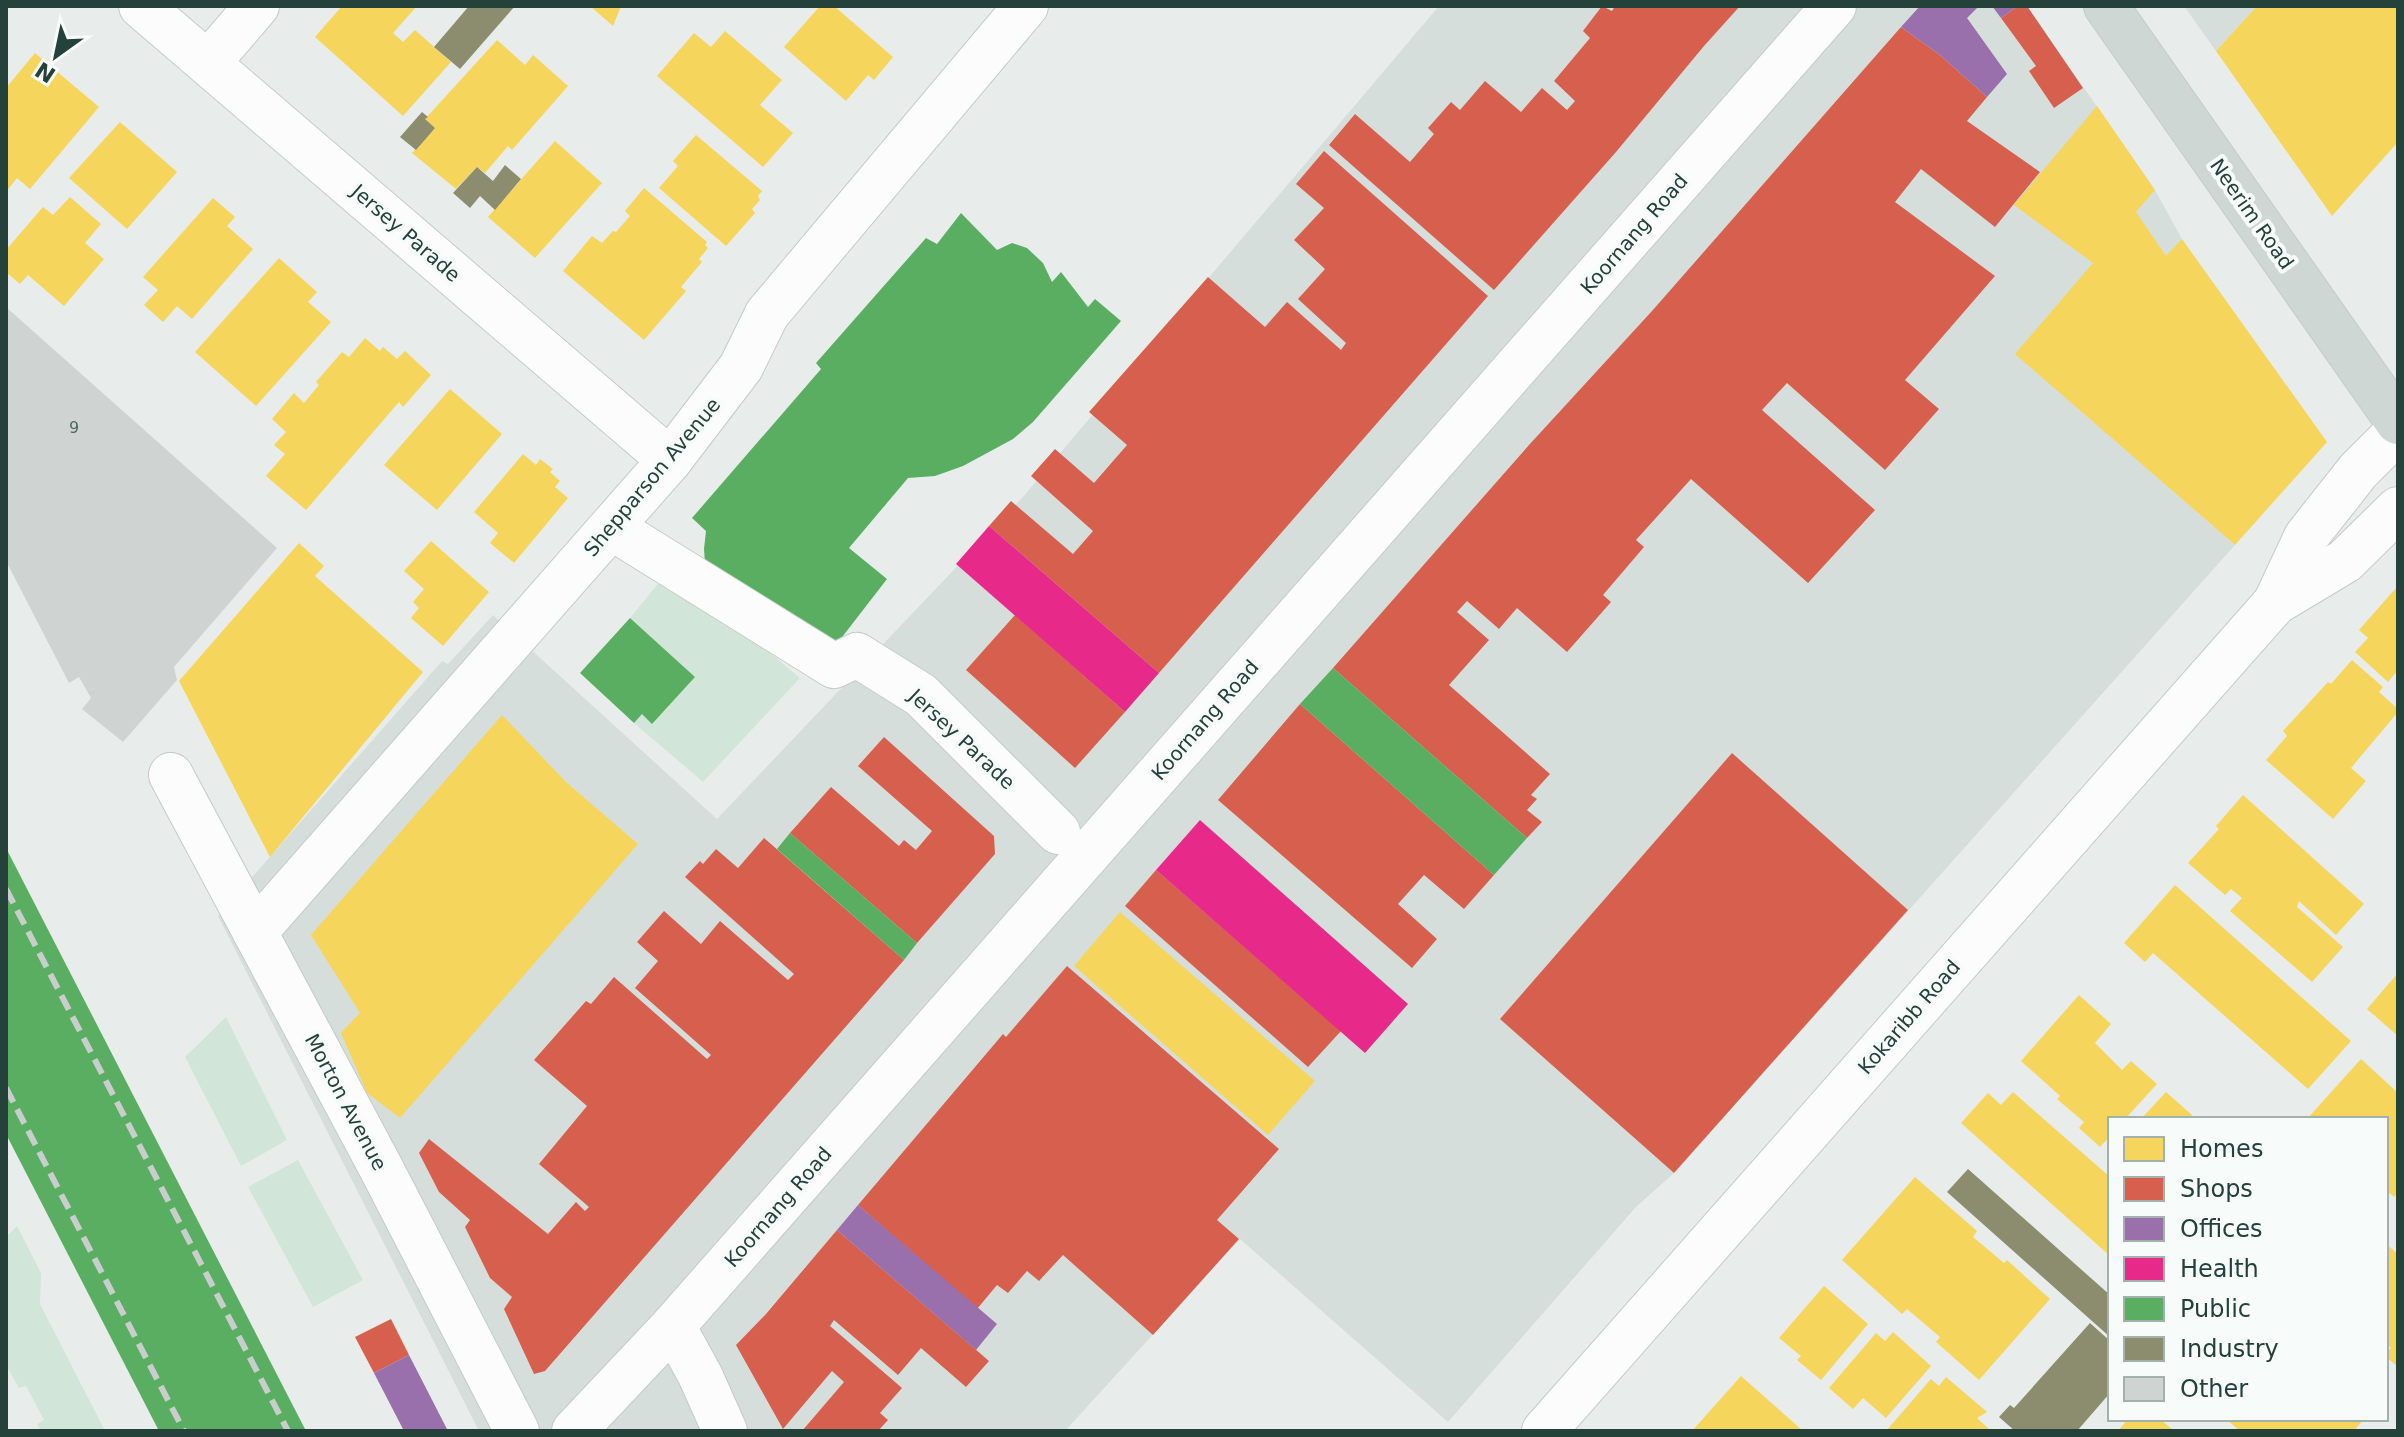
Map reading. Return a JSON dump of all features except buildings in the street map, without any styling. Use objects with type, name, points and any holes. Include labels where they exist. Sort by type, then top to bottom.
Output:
[{"type":"main road","name":"Neerim Road","points":[[2106,6],[2398,422]]},
{"type":"street","name":"Jersey Parade","points":[[141,6],[670,460]]},
{"type":"street","points":[[208,63],[257,6]]},
{"type":"street","name":"Shepparson Avenue","points":[[255,932],[670,460],[741,367],[767,314],[1026,6]]},
{"type":"street","name":"Koornang Road","points":[[574,1431],[673,1326],[1834,6]]},
{"type":"street","name":"Kokaribb Road","points":[[1544,1431],[2275,603],[2306,537],[2358,471],[2398,431]]},
{"type":"street","name":"Kokaribb Road","points":[[2275,603],[2345,561],[2398,509]]},
{"type":"street","name":"Jersey Parade","points":[[612,528],[834,666],[857,655],[921,695],[1058,832]]},
{"type":"street","name":"Morton Avenue","points":[[171,775],[381,1168],[517,1431]]},
{"type":"street","points":[[673,1326],[700,1375],[725,1431]]},
{"type":"shaded area","points":[[1439,6],[2027,6],[2155,190],[2182,239],[2052,385],[2235,545],[1674,1173],[1636,1207],[1448,1422],[1240,1239],[1065,1431],[479,1431],[218,916],[442,661],[448,664],[493,615],[717,819],[1022,498]]},
{"type":"shaded area","points":[[2184,6],[2257,6],[2216,51]]},
{"type":"green space","points":[[670,569],[800,678],[703,782],[634,723],[642,714],[652,723],[695,677],[630,618]]},
{"type":"green space","points":[[226,1017],[287,1140],[241,1166],[185,1057]]},
{"type":"green space","points":[[298,1160],[363,1280],[313,1307],[248,1187]]},
{"type":"green space","points":[[17,1226],[41,1273],[40,1304],[105,1431],[41,1431],[37,1424],[44,1420],[26,1386],[19,1388],[6,1365],[6,1237]]},
{"type":"railway","points":[[6,889],[288,1431]]},
{"type":"railway","points":[[6,1088],[184,1431]]}]
